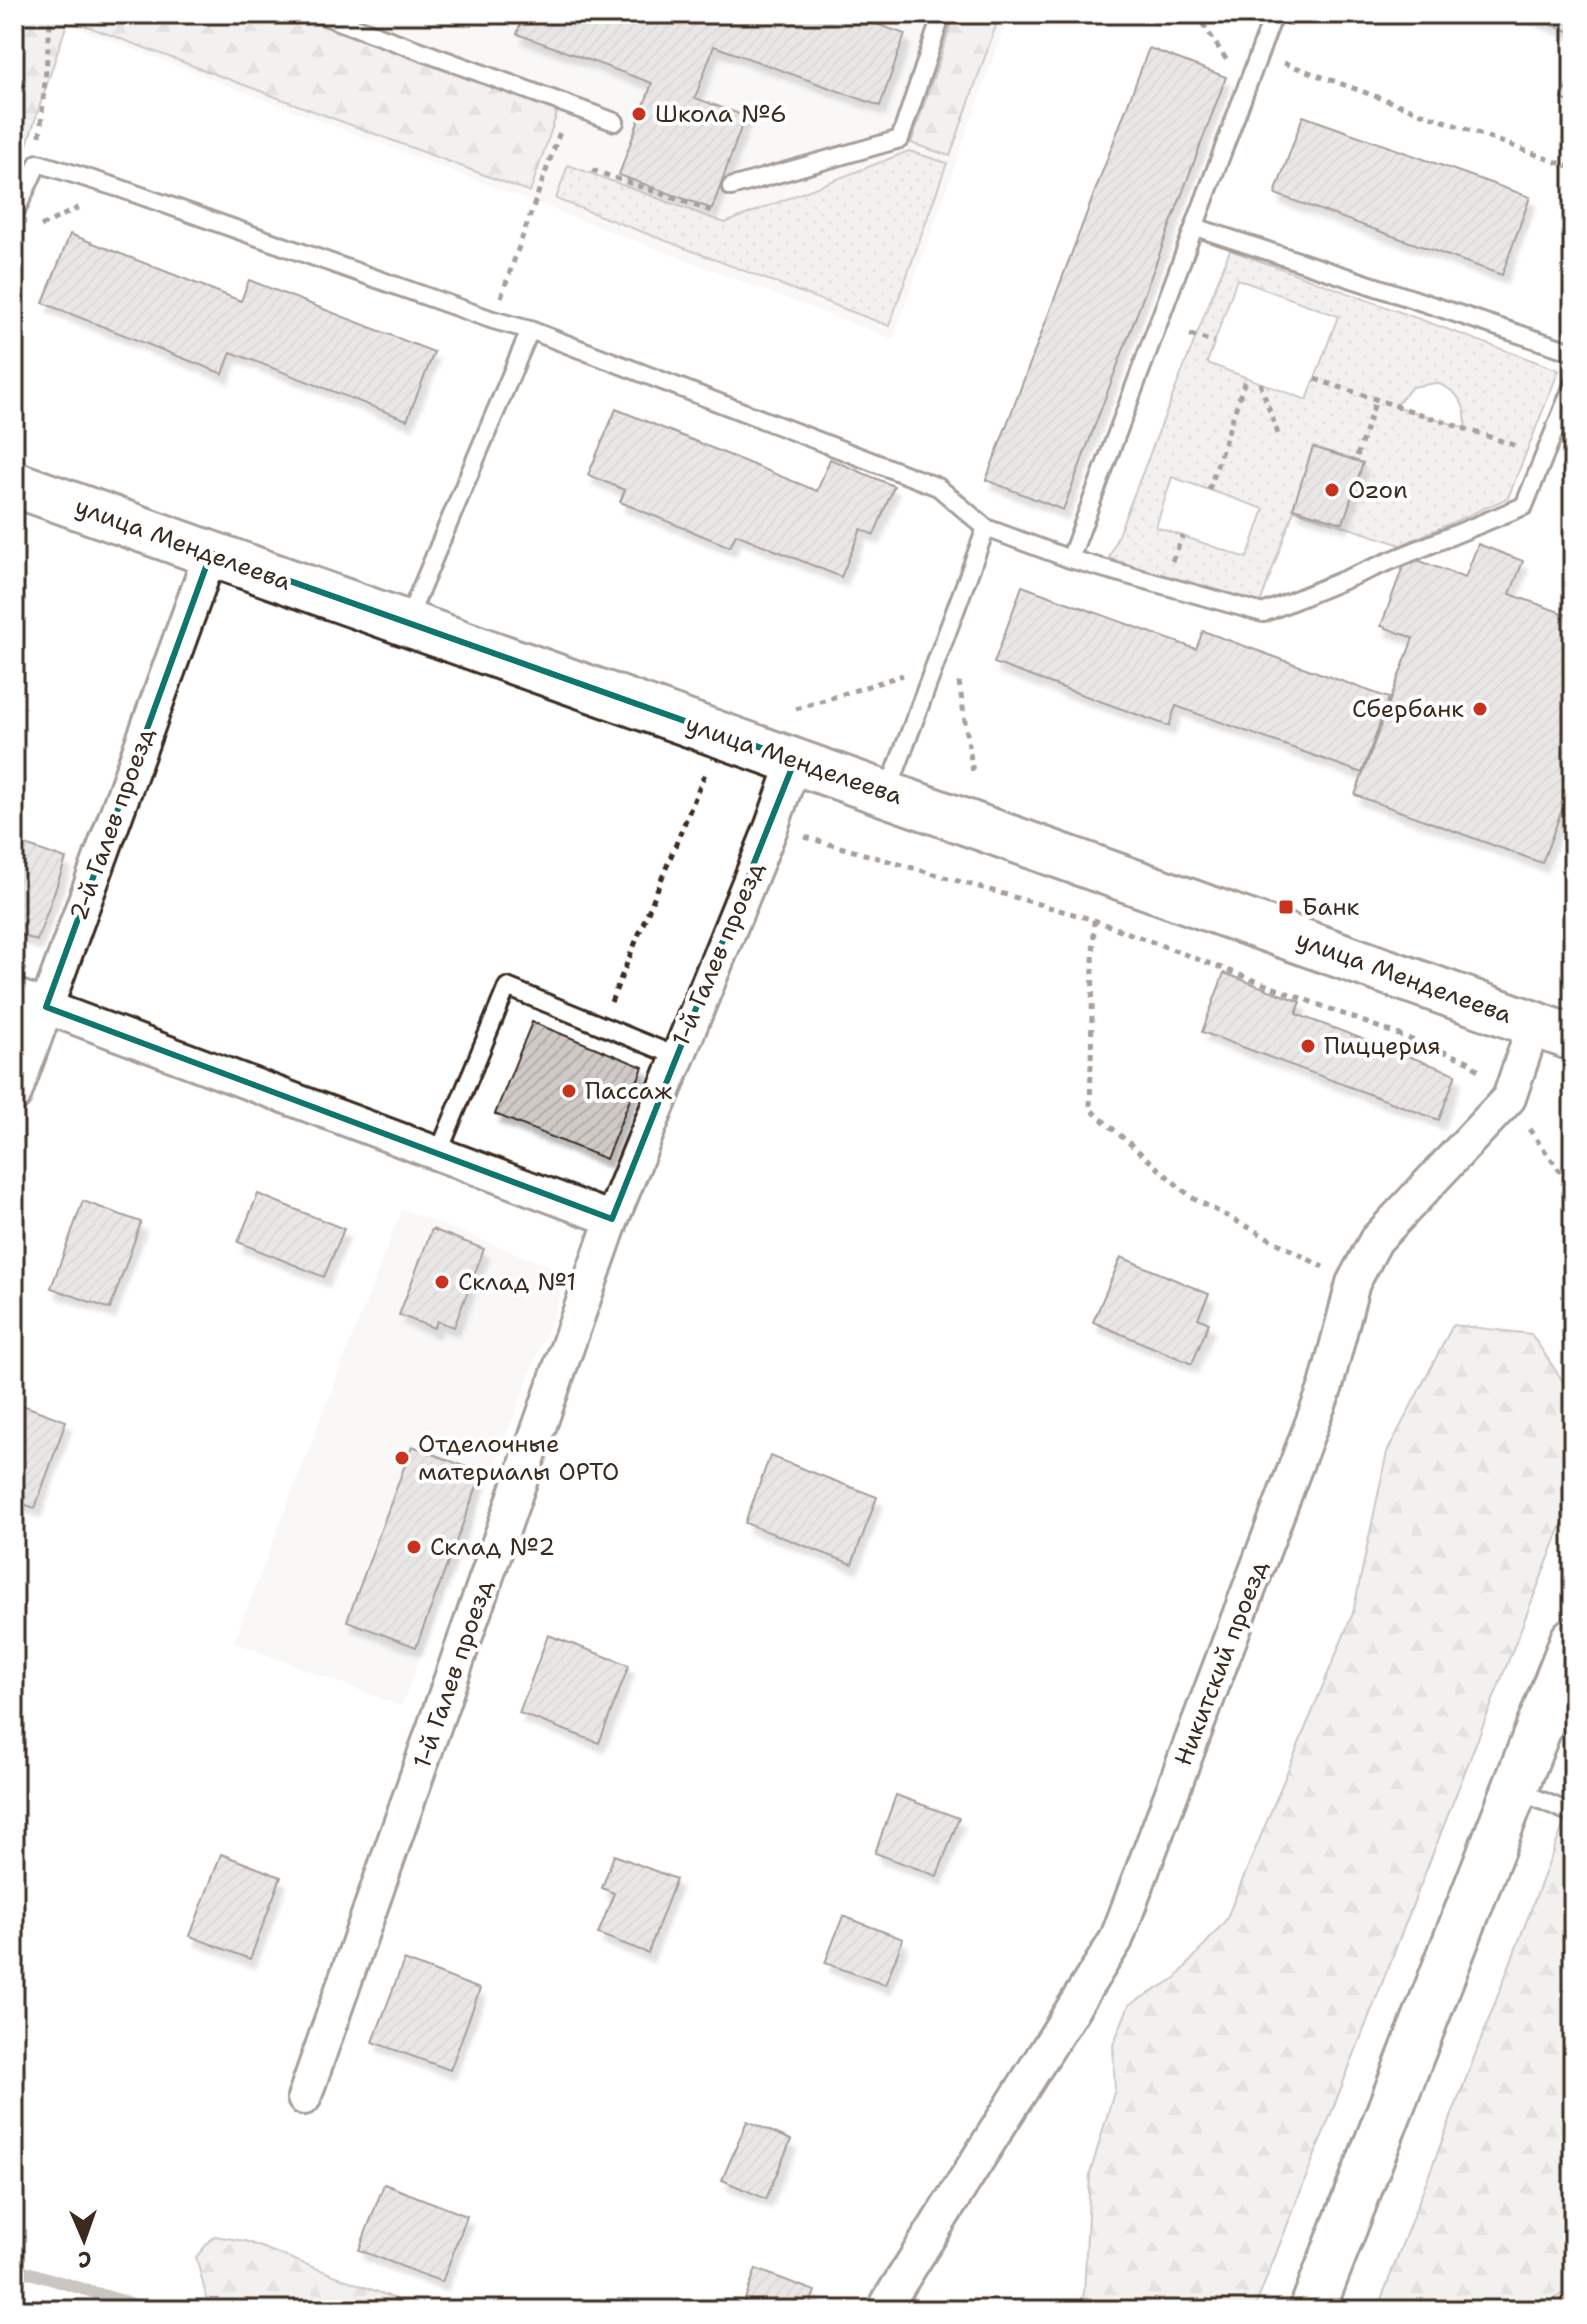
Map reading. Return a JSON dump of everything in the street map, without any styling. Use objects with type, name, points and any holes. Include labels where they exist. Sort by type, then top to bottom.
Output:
[{"type":"main road","name":"улица Менделеева","points":[[14,484],[1554,1031]]},
{"type":"main road","points":[[1312,2310],[1573,1640]]},
{"type":"street","name":"2-й Галев проезд","points":[[14,1096],[211,553]]},
{"type":"street","name":"1-й Галев проезд","points":[[304,2098],[612,1219],[771,828],[795,760]]},
{"type":"street","points":[[14,995],[612,1219]]},
{"type":"street","name":"Никитский проезд","points":[[888,2302],[1116,1940],[1326,1386],[1353,1283],[1376,1240],[1509,1098],[1554,1031]]},
{"type":"lane","points":[[319,14],[615,122]]},
{"type":"lane","points":[[731,187],[900,139],[942,14]]},
{"type":"lane","points":[[1070,559],[1274,14]]},
{"type":"lane","points":[[14,215],[38,163],[119,188],[493,320],[530,330],[938,487],[986,528],[1070,559],[1263,613],[1524,506],[1573,385]]},
{"type":"lane","points":[[1195,227],[1573,352]]},
{"type":"lane","points":[[406,625],[530,330]]},
{"type":"lane","points":[[887,793],[986,528]]},
{"type":"lane","points":[[438,1154],[507,987],[676,1056]]},
{"type":"lane","points":[[1514,1788],[1573,1814]]},
{"type":"path","points":[[38,163],[51,14]]},
{"type":"path","points":[[1196,14],[1246,89]]},
{"type":"path","points":[[1259,54],[1573,168]]},
{"type":"path","points":[[493,320],[570,105]]},
{"type":"path","points":[[592,170],[716,214],[731,187]]},
{"type":"path","points":[[27,232],[119,188]]},
{"type":"path","points":[[1190,335],[1214,342]]},
{"type":"path","points":[[1209,490],[1246,377]]},
{"type":"path","points":[[1315,379],[1544,454]]},
{"type":"path","points":[[1260,383],[1279,437]]},
{"type":"path","points":[[1357,456],[1376,400]]},
{"type":"path","points":[[949,626],[973,773]]},
{"type":"path","points":[[796,709],[935,665]]},
{"type":"path","points":[[601,1025],[707,770]]},
{"type":"path","points":[[771,828],[1094,920],[1468,1061],[1509,1098],[1573,1189]]},
{"type":"path","points":[[1094,920],[1090,1109],[1191,1197],[1353,1283]]},
{"type":"highlighted area","points":[[211,553],[795,760],[612,1219],[46,1007]]},
{"type":"shaded area","name":"Школа №6","points":[[76,14],[1009,14],[893,339],[72,26]]},
{"type":"shaded area","name":"Отделочные материалы ОРТО","points":[[402,1209],[569,1274],[401,1706],[234,1642]]},
{"type":"green space","points":[[14,14],[70,14],[21,163],[14,161]]},
{"type":"green space","points":[[81,14],[297,14],[558,110],[530,192],[78,23]]},
{"type":"green space","points":[[955,14],[1000,14],[950,156],[911,143]]},
{"type":"green space","points":[[909,151],[947,163],[889,326],[556,199],[568,165],[725,223]]},
{"type":"green space","points":[[1230,250],[1559,370],[1508,498],[1401,545],[1294,510],[1259,606],[1109,558]],"holes":[[[1237,279],[1338,316],[1307,400],[1207,363]],[[1436,383],[1450,390],[1463,406],[1465,428],[1395,406],[1412,387]],[[1313,447],[1362,463],[1343,523],[1294,508]],[[1172,477],[1264,509],[1247,558],[1156,527]]]},
{"type":"green space","points":[[1453,1325],[1531,1334],[1573,1396],[1573,1496],[1254,2310],[1077,2310],[1084,2294],[1090,2174],[1115,2089],[1113,2045],[1129,2005],[1176,1978],[1226,1920],[1353,1613],[1387,1452]]},
{"type":"green space","points":[[1573,1800],[1573,2286],[1538,2310],[1377,2310]]},
{"type":"green space","points":[[214,2236],[245,2241],[425,2310],[210,2310],[196,2257]]},
{"type":"building","points":[[524,14],[880,14],[876,24],[905,34],[880,106],[714,46],[695,98],[745,116],[712,209],[619,175],[652,83],[517,34]]},
{"type":"building","points":[[1525,14],[1573,14],[1573,33]]},
{"type":"building","points":[[1149,48],[1226,77],[1063,510],[986,480]]},
{"type":"building","points":[[1573,72],[1573,104],[1562,99]]},
{"type":"building","points":[[1303,116],[1530,197],[1502,275],[1275,194]]},
{"type":"building","points":[[70,234],[241,301],[249,280],[434,352],[407,420],[231,352],[223,374],[43,303]]},
{"type":"building","points":[[616,409],[817,491],[830,459],[894,486],[874,535],[861,529],[841,577],[736,534],[730,547],[620,502],[625,490],[588,475]]},
{"type":"building","points":[[1313,447],[1363,463],[1343,523],[1293,508]]},
{"type":"building","name":"Сбербанк","points":[[1478,544],[1523,561],[1510,594],[1573,617],[1573,780],[1542,863],[1355,795],[1413,638],[1381,626],[1407,556],[1465,578]]},
{"type":"building","points":[[1022,586],[1196,649],[1203,631],[1389,698],[1362,773],[1176,706],[1169,726],[994,663]]},
{"type":"building","points":[[14,841],[66,859],[37,941],[14,932]]},
{"type":"building","points":[[1224,973],[1301,1002],[1296,1014],[1456,1074],[1439,1120],[1202,1032]]},
{"type":"building","name":"Пассаж","points":[[532,1022],[643,1067],[606,1159],[495,1114]]},
{"type":"building","points":[[258,1194],[344,1229],[324,1277],[238,1242]]},
{"type":"building","points":[[83,1201],[141,1222],[110,1309],[51,1288]]},
{"type":"building","name":"Склад №1","points":[[432,1229],[484,1249],[454,1327],[437,1321],[434,1328],[399,1315]]},
{"type":"building","points":[[1121,1257],[1209,1294],[1198,1318],[1209,1323],[1192,1364],[1093,1322]]},
{"type":"building","points":[[14,1402],[66,1421],[35,1508],[14,1501]]},
{"type":"building","name":"Склад №2","points":[[412,1446],[482,1473],[416,1647],[347,1621]]},
{"type":"building","points":[[770,1456],[877,1497],[852,1564],[745,1523]]},
{"type":"building","points":[[548,1635],[629,1665],[599,1743],[519,1713]]},
{"type":"building","points":[[896,1795],[959,1818],[937,1876],[875,1853]]},
{"type":"building","points":[[221,1854],[281,1877],[250,1959],[190,1936]]},
{"type":"building","points":[[614,1855],[676,1879],[648,1953],[598,1934],[614,1893],[602,1888]]},
{"type":"building","points":[[843,1916],[903,1939],[885,1985],[825,1963]]},
{"type":"building","points":[[404,1960],[480,1989],[450,2070],[373,2042]]},
{"type":"building","points":[[747,2121],[791,2140],[766,2199],[722,2180]]},
{"type":"building","points":[[384,2184],[467,2216],[442,2282],[359,2250]]},
{"type":"building","points":[[756,2269],[815,2291],[808,2310],[741,2310]]},
{"type":"waterway","points":[[14,2268],[152,2310]]},
{"type":"place","name":"Школа №6","points":[[639,114]]},
{"type":"place","name":"Ozon","points":[[1332,490]]},
{"type":"place","name":"Сбербанк","points":[[1480,709]]},
{"type":"place","name":"Банк","points":[[1286,907]]},
{"type":"place","name":"Пиццерия","points":[[1308,1046]]},
{"type":"place","name":"Пассаж","points":[[569,1091]]},
{"type":"place","name":"Склад №1","points":[[442,1282]]},
{"type":"place","name":"Отделочные материалы ОРТО","points":[[402,1458]]},
{"type":"place","name":"Склад №2","points":[[414,1547]]}]
